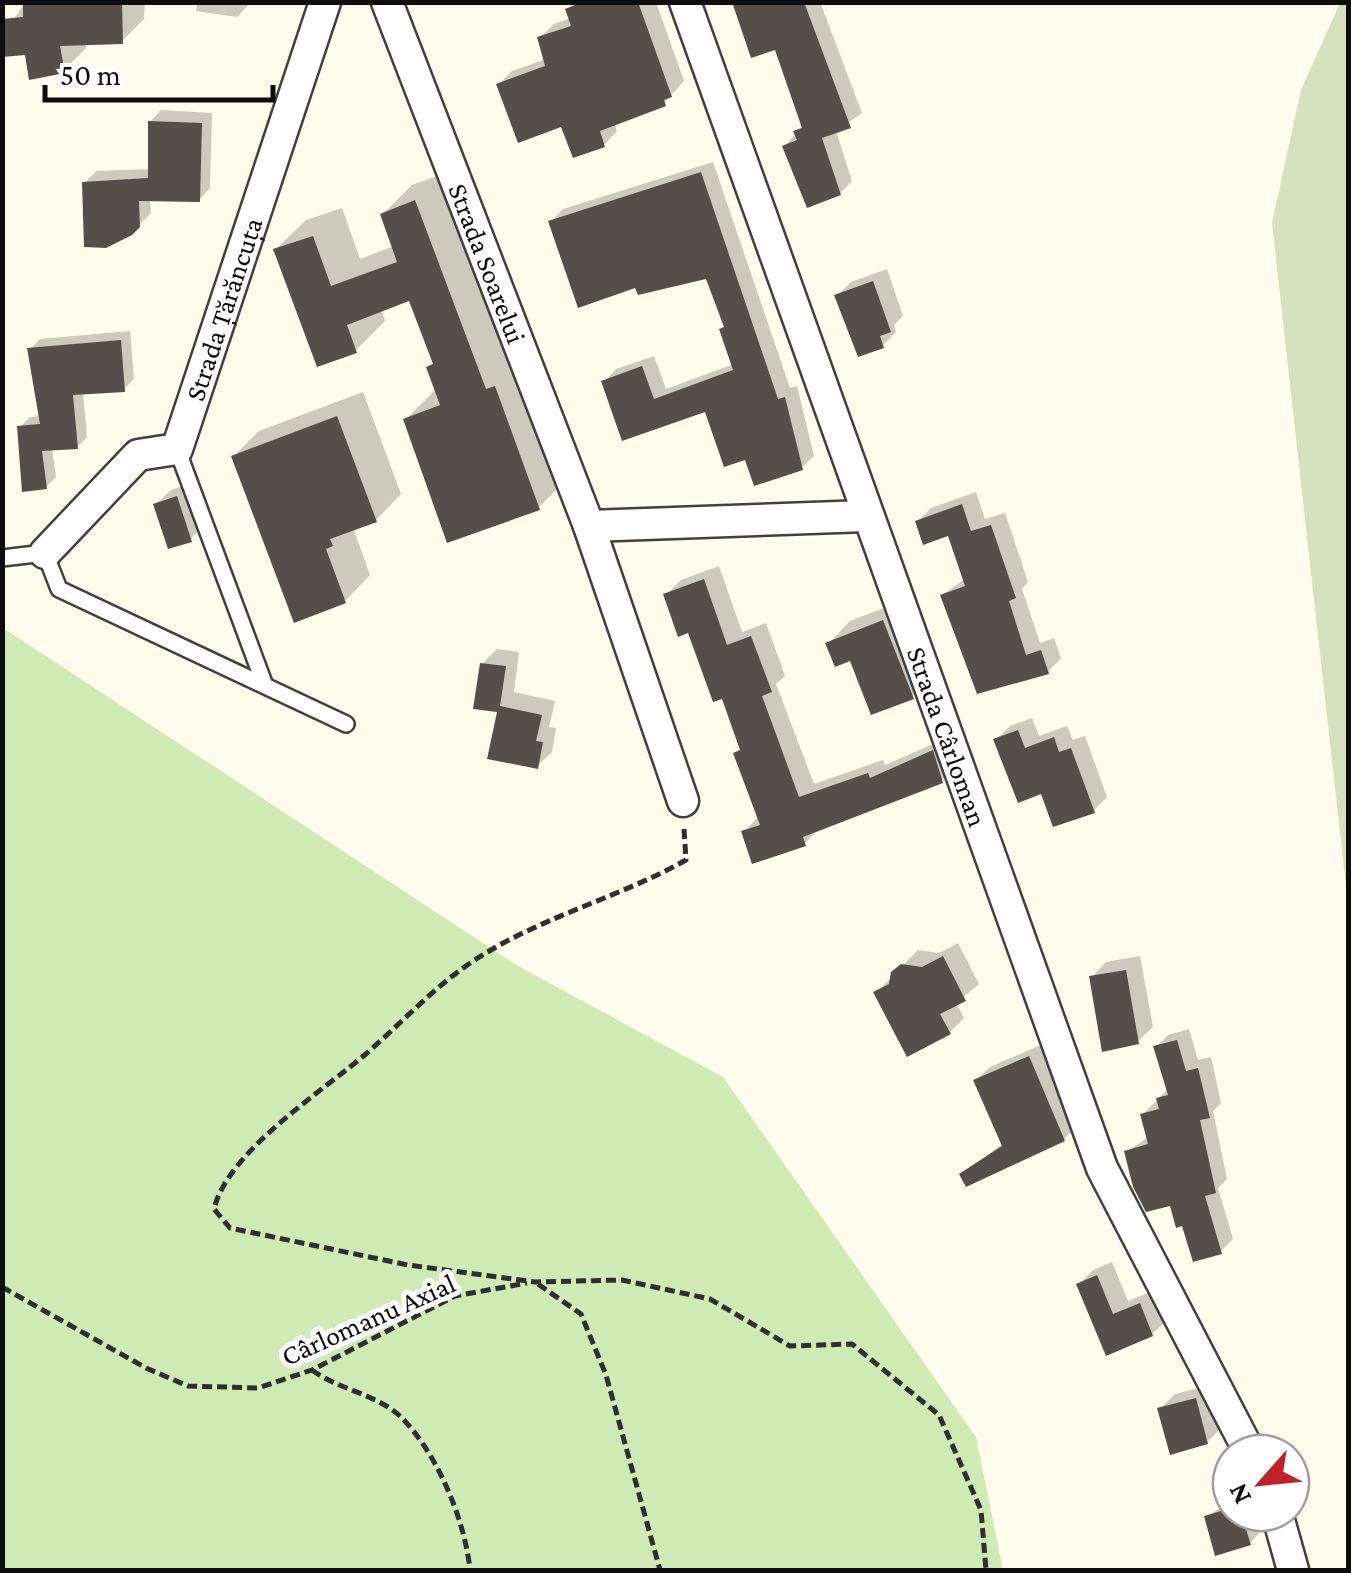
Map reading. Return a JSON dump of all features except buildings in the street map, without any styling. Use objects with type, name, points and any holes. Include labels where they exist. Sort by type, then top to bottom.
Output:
[{"type":"street","name":"Strada Țărăncuța","points":[[178,449],[325,2]]},
{"type":"street","name":"Strada Soarelui","points":[[387,2],[588,526],[683,801]]},
{"type":"street","name":"Strada Cârloman","points":[[685,2],[1102,1168],[1240,1433]]},
{"type":"street","points":[[45,553],[138,455],[178,449]]},
{"type":"street","points":[[588,526],[866,516]]},
{"type":"street","points":[[1282,1533],[1292,1570]]},
{"type":"lane","points":[[178,449],[264,683]]},
{"type":"lane","points":[[2,558],[45,553],[59,589],[346,724]]},
{"type":"path","points":[[683,801],[686,860],[640,886],[494,948],[450,976],[366,1054],[302,1102],[219,1187],[214,1208],[230,1228],[408,1265],[535,1282],[622,1280],[710,1299],[790,1346],[852,1344],[939,1415],[980,1510],[986,1570]]},
{"type":"path","points":[[535,1282],[581,1314],[606,1375],[660,1570]]},
{"type":"path","name":"Cârlomanu Axial","points":[[2,1287],[146,1368],[188,1386],[258,1388],[312,1370],[455,1296],[535,1282]]},
{"type":"path","points":[[312,1370],[336,1387],[373,1400],[400,1417],[440,1473],[468,1553],[470,1570]]},
{"type":"green space","points":[[1340,3],[1348,3],[1348,904],[1272,223],[1301,90]]},
{"type":"green space","points":[[3,628],[518,966],[723,1077],[976,1437],[1003,1570],[3,1570]]}]
